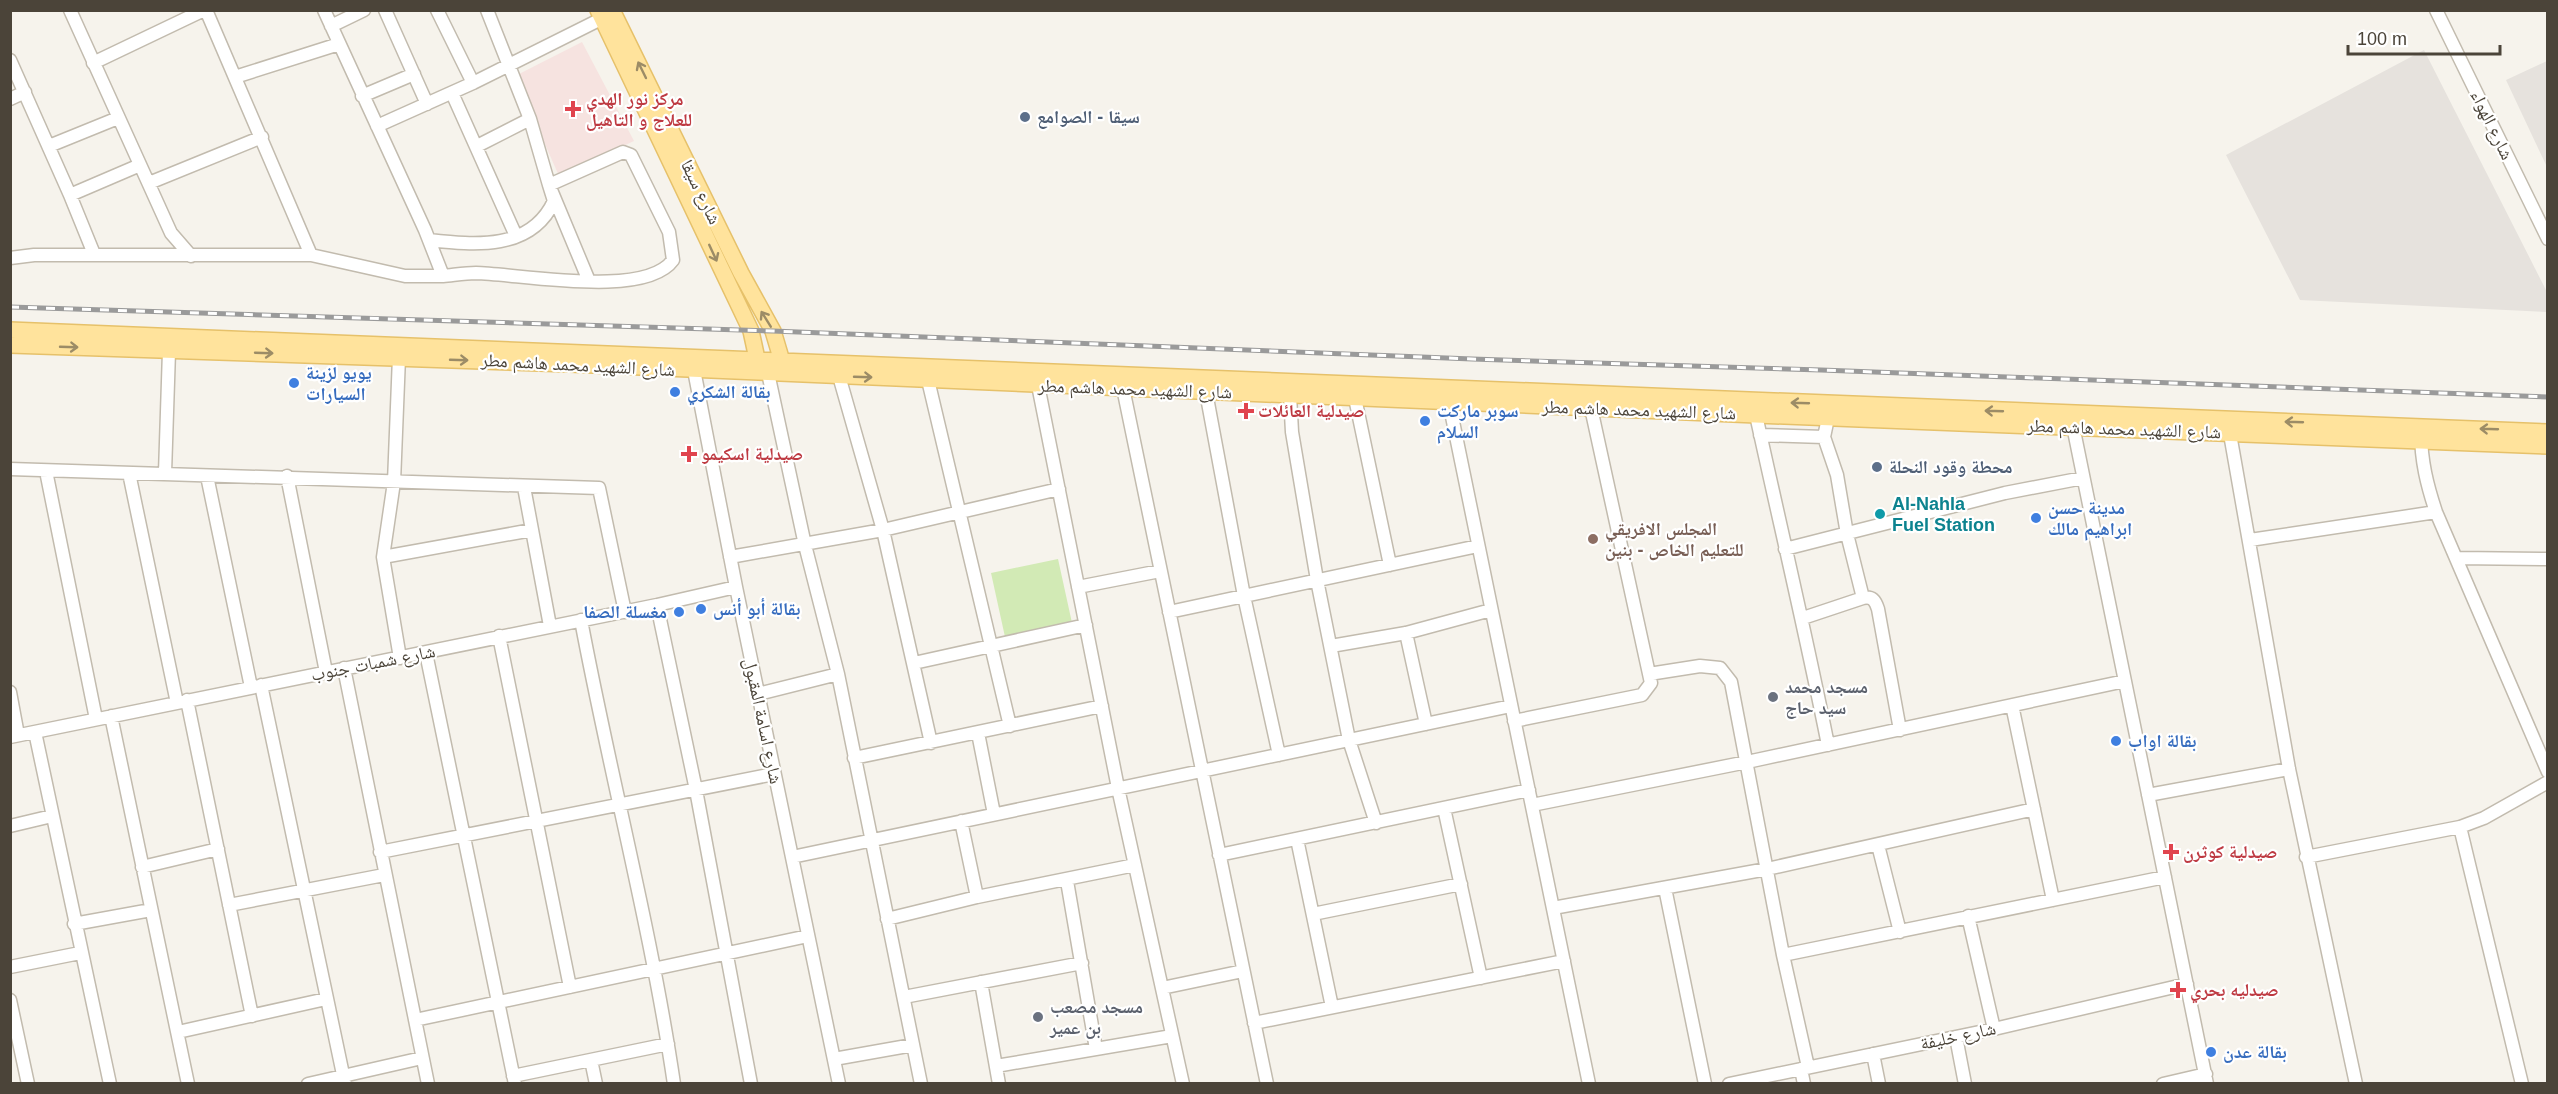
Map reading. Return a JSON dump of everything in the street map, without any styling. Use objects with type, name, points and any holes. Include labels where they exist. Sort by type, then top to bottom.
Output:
[{"type":"main road","name":"شارع سيقا","points":[[604,13],[773,331],[783,368]]},
{"type":"main road","name":"شارع سيقا","points":[[604,13],[751,331],[762,369]]},
{"type":"main road","name":"شارع الشهيد محمد هاشم مطر","points":[[10,330],[762,369],[783,368],[2421,434],[2547,446]]},
{"type":"main road","name":"شارع الشهيد محمد هاشم مطر","points":[[10,345],[695,364]]},
{"type":"main road","name":"شارع الشهيد محمد هاشم مطر","points":[[783,368],[839,376],[1756,415],[1827,411]]},
{"type":"main road","name":"شارع الشهيد محمد هاشم مطر","points":[[2072,421],[2230,434],[2547,432]]},
{"type":"street","points":[[70,10],[171,233],[191,256]]},
{"type":"street","points":[[93,63],[205,10],[262,137],[311,255]]},
{"type":"street","points":[[324,10],[429,240],[443,276]]},
{"type":"street","points":[[331,27],[364,10]]},
{"type":"street","points":[[385,10],[427,104]]},
{"type":"street","points":[[437,10],[473,83]]},
{"type":"street","points":[[429,240],[489,245],[516,236],[540,222],[549,212],[554,201],[531,119],[487,10]]},
{"type":"street","name":"شارع الهواء","points":[[2436,10],[2547,239]]},
{"type":"street","points":[[377,126],[473,83],[604,13]]},
{"type":"street","points":[[235,77],[339,44]]},
{"type":"street","points":[[10,60],[94,254]]},
{"type":"street","points":[[363,96],[414,74]]},
{"type":"street","points":[[10,99],[25,92]]},
{"type":"street","points":[[452,93],[516,236]]},
{"type":"street","points":[[49,146],[118,118]]},
{"type":"street","points":[[477,146],[531,119]]},
{"type":"street","points":[[149,183],[262,137]]},
{"type":"street","points":[[10,258],[34,255],[94,254],[311,255],[405,276],[473,273],[629,282],[668,268],[673,260],[669,232],[628,153],[616,154],[549,185]]},
{"type":"street","points":[[70,195],[140,165]]},
{"type":"street","points":[[549,185],[590,281]]},
{"type":"street","points":[[165,473],[169,351]]},
{"type":"street","points":[[399,357],[394,482],[382,557],[400,658]]},
{"type":"street","name":"شارع اسامة المقبول","points":[[695,364],[730,557],[838,1083]]},
{"type":"street","points":[[762,369],[838,674],[921,1083]]},
{"type":"street","points":[[839,376],[883,530],[931,743]]},
{"type":"street","points":[[928,380],[993,646],[1010,726]]},
{"type":"street","points":[[1038,385],[1118,788],[1183,1083]]},
{"type":"street","points":[[1123,388],[1267,1083]]},
{"type":"street","points":[[1206,392],[1244,596],[1279,755]]},
{"type":"street","points":[[1290,395],[1292,432],[1317,580],[1349,740],[1376,823]]},
{"type":"street","points":[[1355,398],[1390,565]]},
{"type":"street","points":[[1449,402],[1589,1083]]},
{"type":"street","points":[[1514,721],[1642,695],[1651,684],[1591,408]]},
{"type":"street","points":[[1827,411],[1824,437],[1837,475],[1847,534],[1863,597]]},
{"type":"street","points":[[1756,415],[1785,549],[1803,618],[1828,745]]},
{"type":"street","points":[[2072,421],[2207,1079],[2163,1083]]},
{"type":"street","points":[[2230,434],[2306,857],[2356,1083]]},
{"type":"street","points":[[2421,434],[2424,476],[2436,512],[2547,772]]},
{"type":"street","points":[[1760,435],[1824,437]]},
{"type":"street","points":[[10,469],[207,476],[287,476],[524,487],[600,488],[625,612]]},
{"type":"street","points":[[46,471],[96,719]]},
{"type":"street","points":[[129,473],[218,849],[252,1016]]},
{"type":"street","points":[[207,476],[305,891],[344,1080]]},
{"type":"street","points":[[287,476],[326,672]]},
{"type":"street","points":[[1785,549],[2005,493],[2083,478]]},
{"type":"street","points":[[524,487],[550,626]]},
{"type":"street","points":[[730,557],[883,530],[1059,489]]},
{"type":"street","points":[[2250,540],[2436,512]]},
{"type":"street","points":[[382,557],[531,530]]},
{"type":"street","points":[[1169,612],[1478,546]]},
{"type":"street","points":[[2457,558],[2547,559]]},
{"type":"street","points":[[1078,587],[1160,571]]},
{"type":"street","name":"شارع شمبات جنوب","points":[[14,736],[625,612],[736,587]]},
{"type":"street","points":[[1803,618],[1863,597],[1874,599],[1878,609],[1900,730]]},
{"type":"street","points":[[657,605],[696,790],[751,1083]]},
{"type":"street","points":[[1331,646],[1406,633],[1491,610]]},
{"type":"street","points":[[581,620],[655,969],[674,1083]]},
{"type":"street","points":[[914,663],[1086,625]]},
{"type":"street","points":[[1406,633],[1426,724]]},
{"type":"street","points":[[499,636],[570,987]]},
{"type":"street","points":[[426,653],[514,1080],[591,1060],[668,1044]]},
{"type":"street","points":[[1649,674],[1700,666],[1720,668],[1727,675],[1734,691],[1805,1068],[1804,1083]]},
{"type":"street","points":[[344,668],[428,1083]]},
{"type":"street","points":[[758,694],[838,674]]},
{"type":"street","points":[[1532,805],[1747,762],[2125,681]]},
{"type":"street","points":[[10,692],[14,736]]},
{"type":"street","points":[[2012,705],[2053,900]]},
{"type":"street","points":[[854,758],[1102,706]]},
{"type":"street","points":[[792,857],[1511,706]]},
{"type":"street","points":[[111,716],[188,1083]]},
{"type":"street","points":[[34,732],[80,953],[110,1083]]},
{"type":"street","points":[[978,733],[994,814]]},
{"type":"street","points":[[2148,795],[2289,769]]},
{"type":"street","points":[[380,852],[619,807],[774,774]]},
{"type":"street","points":[[2306,857],[2460,827],[2484,818],[2547,782]]},
{"type":"street","points":[[1219,855],[1528,790]]},
{"type":"street","points":[[1444,808],[1481,978]]},
{"type":"street","points":[[1553,908],[1767,869],[1878,845],[1931,830],[2034,809]]},
{"type":"street","points":[[10,826],[52,816]]},
{"type":"street","points":[[961,821],[977,897]]},
{"type":"street","points":[[2460,827],[2522,1083]]},
{"type":"street","points":[[1297,839],[1332,1007]]},
{"type":"street","points":[[1878,845],[1900,932]]},
{"type":"street","points":[[142,867],[218,849]]},
{"type":"street","points":[[887,919],[977,897],[1135,865]]},
{"type":"street","points":[[229,905],[384,874]]},
{"type":"street","points":[[1783,955],[2165,877]]},
{"type":"street","points":[[1067,880],[1096,1049]]},
{"type":"street","points":[[1313,914],[1461,884]]},
{"type":"street","points":[[1665,888],[1705,1083]]},
{"type":"street","points":[[74,924],[151,910]]},
{"type":"street","points":[[1968,916],[1994,1029]]},
{"type":"street","points":[[415,1020],[808,936]]},
{"type":"street","points":[[10,968],[80,953]]},
{"type":"street","points":[[1254,1023],[1564,961]]},
{"type":"street","points":[[904,997],[1082,963]]},
{"type":"street","points":[[1162,988],[1243,971]]},
{"type":"street","points":[[981,982],[999,1083]]},
{"type":"street","name":"شارع خليفة","points":[[1729,1083],[1994,1029],[2187,984]]},
{"type":"street","points":[[178,1032],[326,999]]},
{"type":"street","points":[[10,1000],[28,1083]]},
{"type":"street","points":[[996,1066],[1172,1036]]},
{"type":"street","points":[[1956,1037],[1965,1083]]},
{"type":"street","points":[[834,1059],[913,1045]]},
{"type":"street","points":[[1873,1054],[1879,1083]]},
{"type":"street","points":[[308,1083],[344,1080],[422,1058]]},
{"type":"street","points":[[591,1060],[596,1083]]},
{"type":"shaded area","name":"مركز نور الهدي للعلاج و التاهيل","points":[[582,42],[634,141],[559,176],[515,76]]},
{"type":"shaded area","points":[[2424,50],[2547,292],[2547,312],[2300,300],[2226,155]]},
{"type":"shaded area","points":[[2547,61],[2547,167],[2506,80]]},
{"type":"green space","points":[[1058,559],[1072,623],[1005,637],[991,573]]},
{"type":"railway","points":[[10,307],[773,331],[1472,359],[2548,397]]},
{"type":"place","name":"مركز نور الهدي للعلاج و التاهيل","points":[[573,109]]},
{"type":"place","name":"سيقا - الصوامع","points":[[1025,117]]},
{"type":"place","name":"يويو لزينة السيارات","points":[[294,383]]},
{"type":"place","name":"بقالة الشكري","points":[[675,392]]},
{"type":"place","name":"صيدلية العائلات","points":[[1246,411]]},
{"type":"place","name":"سوبر ماركت السلام","points":[[1425,421]]},
{"type":"place","name":"صيدلية اسكيمو","points":[[689,454]]},
{"type":"place","name":"محطة وقود النحلة","points":[[1877,467]]},
{"type":"place","name":"Al-Nahla Fuel Station","points":[[1880,514]]},
{"type":"place","name":"مدينة حسن ابراهيم مالك","points":[[2036,518]]},
{"type":"place","name":"المجلس الافريقي للتعليم الخاص - بنين","points":[[1593,539]]},
{"type":"place","name":"بقالة أبو أنس","points":[[701,609]]},
{"type":"place","name":"مغسلة الصفا","points":[[679,612]]},
{"type":"place","name":"مسجد محمد سيد حاج","points":[[1773,697]]},
{"type":"place","name":"بقالة اواب","points":[[2116,741]]},
{"type":"place","name":"صيدلية كوثرن","points":[[2171,852]]},
{"type":"place","name":"صيدليه بحري","points":[[2178,990]]},
{"type":"place","name":"مسجد مصعب بن عمير","points":[[1038,1017]]},
{"type":"place","name":"بقالة عدن","points":[[2211,1052]]}]
